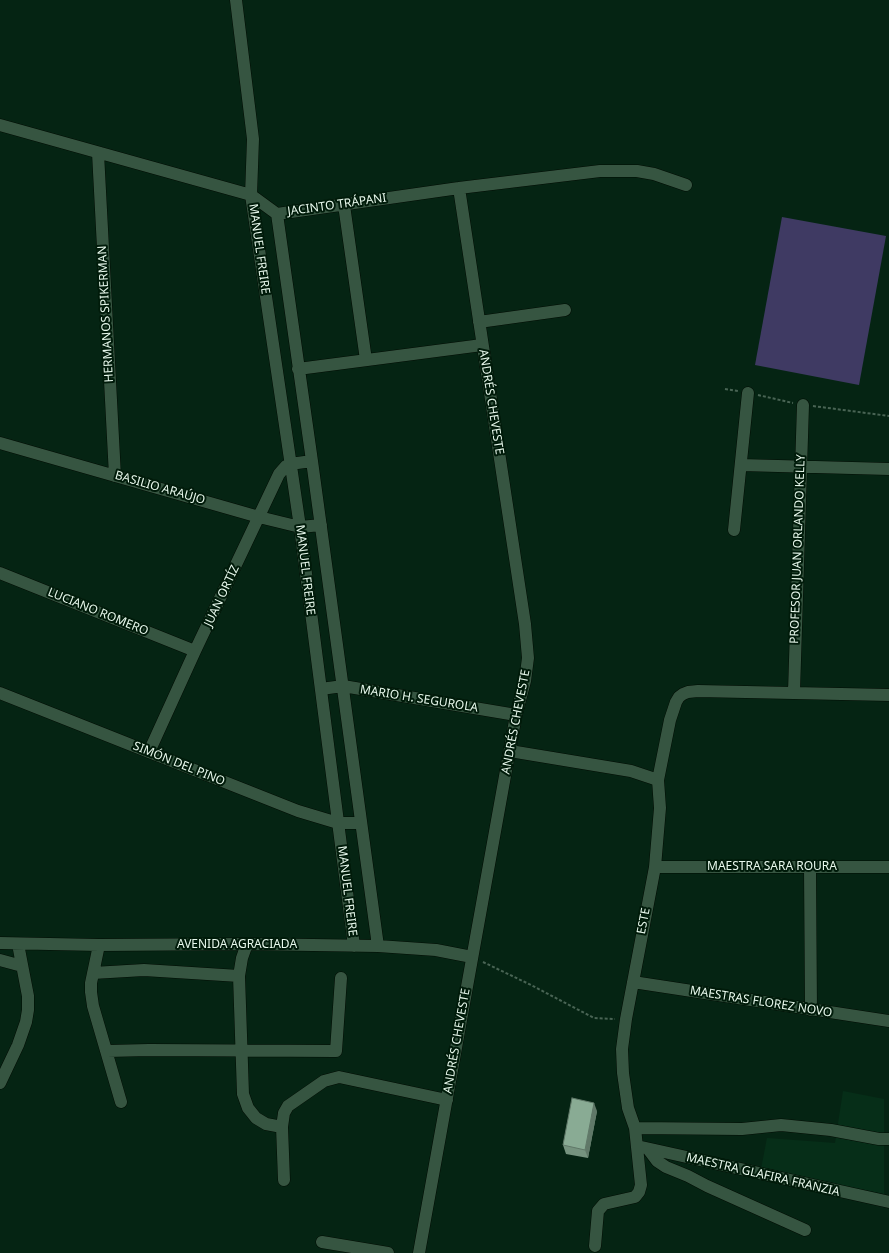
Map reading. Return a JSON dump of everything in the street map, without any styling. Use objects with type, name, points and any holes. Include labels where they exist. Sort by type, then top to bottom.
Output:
[{"type":"street","name":"MANUEL FREIRE","points":[[236,0],[253,139],[251,196],[300,527],[354,946]]},
{"type":"street","name":"JACINTO TRÁPANI","points":[[0,125],[251,196],[277,214],[459,188],[600,171],[637,171],[654,174],[686,185]]},
{"type":"street","name":"HERMANOS SPIKERMAN","points":[[98,153],[115,476]]},
{"type":"street","name":"ANDRÉS CHEVESTE","points":[[419,1253],[516,715],[526,675],[528,658],[527,642],[459,188]]},
{"type":"street","points":[[344,205],[366,360]]},
{"type":"street","name":"MANUEL FREIRE","points":[[277,214],[378,946]]},
{"type":"street","points":[[479,322],[565,310]]},
{"type":"street","points":[[298,369],[482,344]]},
{"type":"street","points":[[734,530],[748,393]]},
{"type":"street","name":"PROFESOR JUAN ORLANDO KELLY","points":[[794,692],[803,405]]},
{"type":"street","name":"BASILIO ARAÚJO","points":[[0,443],[259,517],[300,527],[320,525]]},
{"type":"street","points":[[290,464],[312,462]]},
{"type":"street","name":"JUAN ORTÍZ","points":[[149,752],[279,474],[286,466],[290,464]]},
{"type":"street","points":[[741,465],[889,469]]},
{"type":"street","name":"LUCIANO ROMERO","points":[[0,573],[195,651]]},
{"type":"street","name":"MARIO H. SEGUROLA","points":[[321,689],[343,686],[516,715]]},
{"type":"street","name":"ESTE","points":[[593,1251],[598,1211],[604,1204],[635,1196],[640,1192],[643,1148],[628,1108],[623,1073],[622,1049],[626,1019],[655,867],[660,808],[658,780],[674,706],[679,697],[688,692],[794,692]]},
{"type":"street","points":[[794,692],[889,694]]},
{"type":"street","name":"SIMÓN DEL PINO","points":[[0,693],[277,804],[338,824],[361,823]]},
{"type":"street","points":[[510,751],[631,771],[658,780]]},
{"type":"street","name":"MAESTRA SARA ROURA","points":[[655,867],[889,867]]},
{"type":"street","points":[[810,867],[811,1010]]},
{"type":"street","name":"AVENIDA AGRACIADA","points":[[0,943],[99,946],[247,944],[378,946],[436,950],[472,957]]},
{"type":"street","points":[[0,1083],[18,1045],[26,1022],[28,1010],[28,996],[18,944]]},
{"type":"street","points":[[247,944],[242,958],[239,976],[243,1094],[248,1108],[256,1118],[266,1124],[282,1127]]},
{"type":"street","points":[[99,946],[93,973],[91,992],[93,1006],[121,1102]]},
{"type":"street","points":[[0,960],[22,966]]},
{"type":"street","points":[[93,973],[144,970],[239,976]]},
{"type":"street","points":[[107,1051],[336,1051],[341,978]]},
{"type":"street","name":"MAESTRAS FLOREZ NOVO","points":[[633,982],[889,1021]]},
{"type":"street","points":[[284,1180],[282,1127],[284,1113],[288,1106],[324,1081],[339,1077],[447,1100]]},
{"type":"street","points":[[635,1128],[742,1129],[780,1125],[831,1130],[879,1139],[889,1139]]},
{"type":"street","points":[[643,1148],[666,1167],[805,1230]]},
{"type":"street","name":"MAESTRA GLAFIRA FRANZIA","points":[[643,1148],[889,1202]]},
{"type":"street","points":[[322,1242],[388,1253]]},
{"type":"path","points":[[472,957],[531,985],[594,1018],[626,1019]]},
{"type":"shaded area","points":[[782,217],[886,236],[859,385],[755,365]]},
{"type":"shaded area","points":[[843,1091],[884,1099],[884,1194],[761,1169],[767,1138],[835,1143]]},
{"type":"building","points":[[572,1098],[594,1103],[585,1150],[563,1145]]}]
